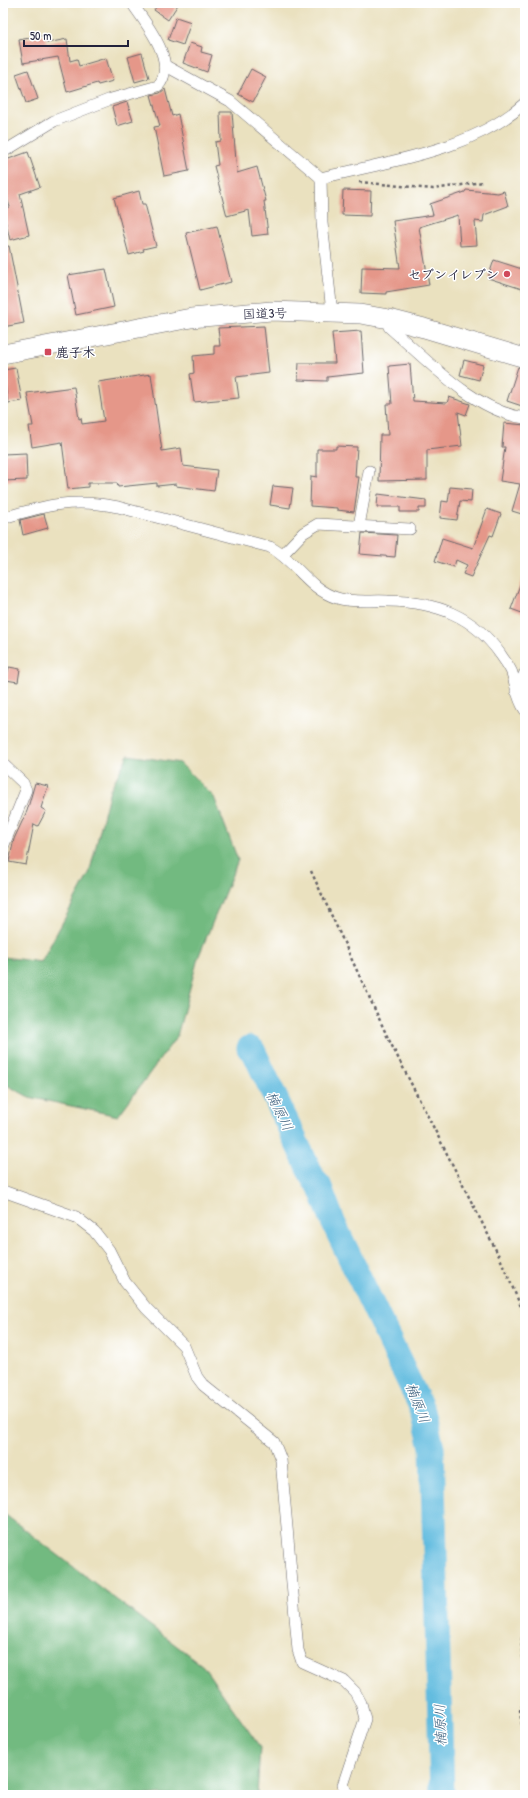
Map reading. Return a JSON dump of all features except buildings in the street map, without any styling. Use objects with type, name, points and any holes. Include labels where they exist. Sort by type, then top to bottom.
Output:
[{"type":"highway","name":"国道3号","points":[[3,354],[191,318],[271,311],[360,314],[424,328],[525,358]]},
{"type":"street","points":[[3,152],[54,121],[111,99],[158,86],[162,82],[166,66],[158,42],[132,3]]},
{"type":"street","points":[[166,66],[213,90],[230,101],[321,178],[322,223],[332,312]]},
{"type":"street","points":[[321,178],[411,158],[470,137],[513,114],[525,103]]},
{"type":"street","points":[[389,320],[389,328],[461,388],[489,407],[525,418]]},
{"type":"street","points":[[359,526],[369,471]]},
{"type":"street","points":[[3,518],[65,502],[96,503],[270,547],[282,555],[307,580],[336,598],[349,600],[416,602],[445,609],[462,617],[483,633],[500,654],[511,672],[516,691],[525,710]]},
{"type":"street","points":[[282,555],[303,533],[318,524],[410,529]]},
{"type":"street","points":[[516,691],[525,673]]},
{"type":"street","points":[[3,764],[23,783],[26,790],[3,847]]},
{"type":"street","points":[[3,1191],[76,1217],[94,1231],[109,1250],[125,1282],[146,1308],[184,1346],[202,1385],[274,1442],[281,1460],[298,1650],[302,1662],[344,1681],[355,1692],[361,1703],[365,1719],[343,1785],[348,1795]]},
{"type":"path","points":[[341,173],[354,181],[373,185],[433,189],[483,182]]},
{"type":"path","points":[[311,870],[388,1038],[500,1258],[525,1316]]},
{"type":"path","points":[[525,1626],[522,1632],[522,1655],[525,1665]]},
{"type":"path","points":[[525,1699],[520,1711],[525,1746]]},
{"type":"green space","points":[[128,755],[180,763],[214,797],[238,860],[198,958],[177,1036],[118,1116],[29,1097],[3,1083],[3,957],[41,962],[89,874],[110,790]]},
{"type":"green space","points":[[3,1513],[203,1666],[260,1747],[257,1795],[3,1795]]},
{"type":"waterway","name":"楠原川","points":[[249,1048],[253,1050],[314,1180],[319,1185],[333,1222],[423,1411],[432,1447],[442,1795]]},
{"type":"place","name":"セブンイレブン","points":[[507,274]]},
{"type":"place","name":"鹿子木","points":[[48,352]]}]
